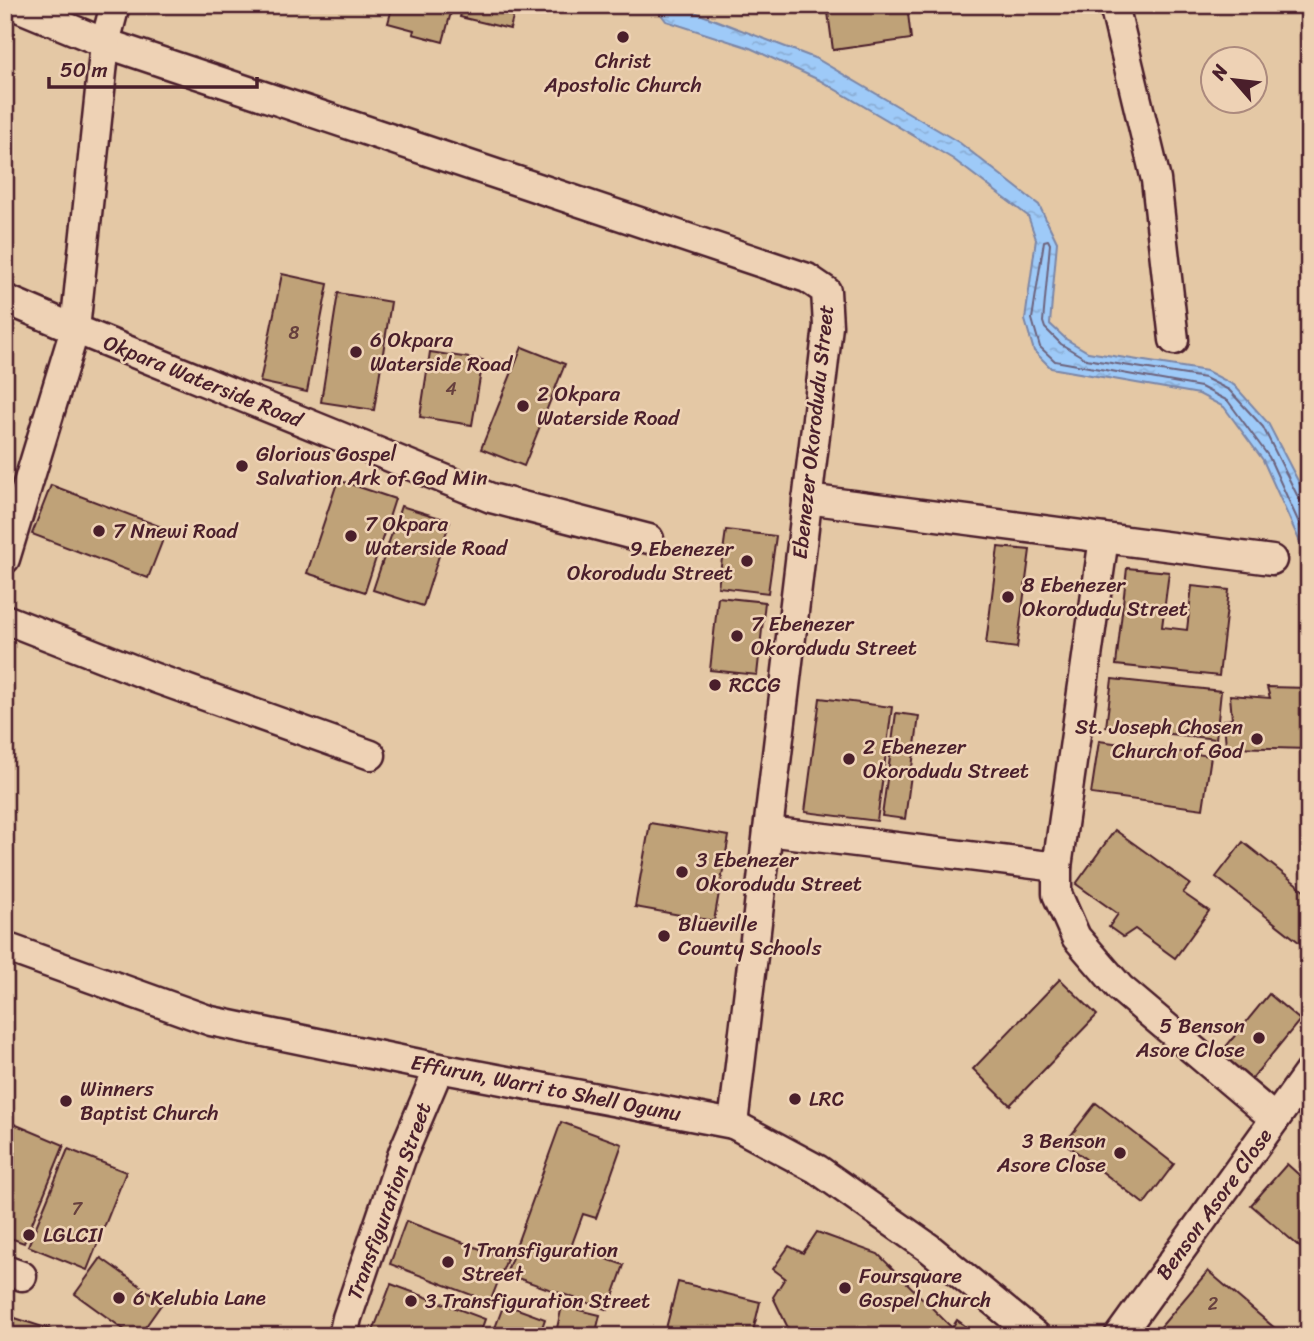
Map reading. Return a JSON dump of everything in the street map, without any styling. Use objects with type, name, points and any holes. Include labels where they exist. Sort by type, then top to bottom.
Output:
[{"type":"street","points":[[13,5],[105,43]]},
{"type":"street","points":[[5,559],[75,329],[105,43],[114,5]]},
{"type":"street","points":[[1114,5],[1156,180],[1174,340]]},
{"type":"street","name":"Ebenezer Okorodudu Street","points":[[105,43],[807,278],[827,291],[828,326],[733,1124]]},
{"type":"street","name":"Okpara Waterside Road","points":[[5,299],[491,498],[649,539]]},
{"type":"street","points":[[807,499],[1272,560]]},
{"type":"street","points":[[1104,538],[1057,867],[1057,894],[1076,937],[1120,988],[1275,1119]]},
{"type":"street","points":[[5,619],[155,678],[371,755]]},
{"type":"street","points":[[768,831],[1057,867]]},
{"type":"street","name":"Effurun, Warri to Shell Ogunu","points":[[5,947],[211,1021],[733,1124],[817,1169],[929,1248],[1018,1330]]},
{"type":"street","name":"Transfiguration Street","points":[[343,1336],[402,1153],[439,1068]]},
{"type":"street","name":"Benson Asore Close","points":[[1119,1336],[1309,1072]]},
{"type":"water","points":[[654,5],[687,5],[697,13],[817,59],[960,143],[1039,205],[1057,242],[1050,324],[1066,339],[1088,352],[1207,371],[1234,385],[1268,423],[1309,502],[1309,562],[1263,460],[1224,407],[1199,394],[1051,368],[1034,351],[1025,320],[1036,239],[1028,216],[953,159],[819,80],[750,48],[666,21]]},
{"type":"building","points":[[393,5],[453,5],[443,42],[413,34],[414,30],[388,23]]},
{"type":"building","points":[[463,5],[516,5],[510,29],[460,17]]},
{"type":"building","points":[[827,5],[907,5],[911,39],[833,50]]},
{"type":"building","points":[[282,274],[328,284],[307,392],[260,382]]},
{"type":"building","name":"6 Okpara Waterside Road","points":[[338,293],[391,302],[374,410],[321,402]]},
{"type":"building","name":"2 Okpara Waterside Road","points":[[522,347],[565,364],[524,466],[481,449]]},
{"type":"building","points":[[430,352],[483,360],[472,425],[420,417]]},
{"type":"building","name":"7 Okpara Waterside Road","points":[[338,480],[395,499],[365,592],[307,573]]},
{"type":"building","name":"7 Nnewi Road","points":[[51,485],[167,529],[148,578],[32,534]]},
{"type":"building","points":[[401,506],[450,521],[423,606],[373,590]]},
{"type":"building","name":"9 Ebenezer Okorodudu Street","points":[[726,530],[776,536],[768,593],[718,587]]},
{"type":"building","name":"8 Ebenezer Okorodudu Street","points":[[998,547],[1030,550],[1017,648],[986,644]]},
{"type":"building","points":[[1127,568],[1169,572],[1162,627],[1187,630],[1192,586],[1229,590],[1219,676],[1116,665]]},
{"type":"building","name":"7 Ebenezer Okorodudu Street","points":[[718,597],[765,602],[757,675],[710,670]]},
{"type":"building","points":[[1112,679],[1221,691],[1216,739],[1106,727]]},
{"type":"building","points":[[1267,687],[1309,688],[1309,749],[1226,747],[1224,720],[1232,719],[1230,695],[1270,698]]},
{"type":"building","name":"2 Ebenezer Okorodudu Street","points":[[820,698],[892,707],[877,821],[805,812]]},
{"type":"building","points":[[896,713],[919,716],[905,819],[882,816]]},
{"type":"building","points":[[1099,741],[1211,756],[1203,809],[1091,794]]},
{"type":"building","name":"3 Ebenezer Okorodudu Street","points":[[650,823],[729,836],[714,921],[635,907]]},
{"type":"building","points":[[1115,830],[1190,884],[1183,893],[1209,911],[1175,958],[1135,929],[1123,937],[1109,927],[1118,914],[1076,884]]},
{"type":"building","points":[[1243,842],[1309,894],[1309,950],[1216,877]]},
{"type":"building","points":[[1060,979],[1097,1015],[1010,1105],[973,1069]]},
{"type":"building","name":"5 Benson Asore Close","points":[[1269,994],[1300,1020],[1250,1081],[1219,1055]]},
{"type":"building","name":"3 Benson Asore Close","points":[[1096,1103],[1174,1164],[1144,1204],[1065,1143]]},
{"type":"building","points":[[561,1122],[622,1144],[596,1218],[583,1214],[571,1247],[624,1265],[608,1310],[506,1274]]},
{"type":"building","points":[[14,1124],[64,1145],[24,1243],[5,1236],[5,1145]]},
{"type":"building","points":[[68,1149],[126,1172],[87,1270],[28,1246]]},
{"type":"building","points":[[1287,1164],[1309,1184],[1309,1255],[1251,1205]]},
{"type":"building","name":"1 Transfiguration Street","points":[[406,1221],[507,1259],[490,1302],[390,1264]]},
{"type":"building","name":"Foursquare Gospel Church","points":[[817,1232],[878,1254],[952,1328],[957,1320],[979,1336],[792,1336],[773,1297],[785,1278],[773,1269],[789,1246],[803,1253]]},
{"type":"building","name":"6 Kelubia Lane","points":[[101,1258],[163,1302],[139,1336],[133,1336],[75,1294]]},
{"type":"building","points":[[1208,1271],[1284,1336],[1153,1336]]},
{"type":"building","points":[[678,1282],[760,1302],[752,1336],[664,1336]]},
{"type":"building","name":"3 Transfiguration Street","points":[[391,1284],[485,1319],[479,1336],[372,1334]]},
{"type":"building","points":[[504,1304],[545,1319],[539,1336],[492,1336]]},
{"type":"building","points":[[562,1306],[600,1315],[595,1336],[557,1328]]},
{"type":"building","points":[[12,1317],[58,1332],[57,1336],[6,1336]]},
{"type":"place","name":"Christ Apostolic Church","points":[[623,37]]},
{"type":"place","name":"6 Okpara Waterside Road","points":[[356,352]]},
{"type":"place","name":"2 Okpara Waterside Road","points":[[523,406]]},
{"type":"place","name":"Glorious Gospel Salvation Ark of God Min","points":[[242,466]]},
{"type":"place","name":"7 Nnewi Road","points":[[99,531]]},
{"type":"place","name":"7 Okpara Waterside Road","points":[[351,536]]},
{"type":"place","name":"9 Ebenezer Okorodudu Street","points":[[747,561]]},
{"type":"place","name":"8 Ebenezer Okorodudu Street","points":[[1008,597]]},
{"type":"place","name":"7 Ebenezer Okorodudu Street","points":[[737,636]]},
{"type":"place","name":"RCCG","points":[[715,685]]},
{"type":"place","name":"St. Joseph Chosen Church of God","points":[[1257,739]]},
{"type":"place","name":"2 Ebenezer Okorodudu Street","points":[[849,759]]},
{"type":"place","name":"3 Ebenezer Okorodudu Street","points":[[682,872]]},
{"type":"place","name":"Blueville County Schools","points":[[664,936]]},
{"type":"place","name":"5 Benson Asore Close","points":[[1259,1038]]},
{"type":"place","name":"LRC","points":[[795,1099]]},
{"type":"place","name":"Winners Baptist Church","points":[[66,1101]]},
{"type":"place","name":"3 Benson Asore Close","points":[[1120,1153]]},
{"type":"place","name":"LGLCII","points":[[29,1235]]},
{"type":"place","name":"1 Transfiguration Street","points":[[448,1262]]},
{"type":"place","name":"Foursquare Gospel Church","points":[[845,1288]]},
{"type":"place","name":"6 Kelubia Lane","points":[[119,1298]]},
{"type":"place","name":"3 Transfiguration Street","points":[[411,1301]]}]
